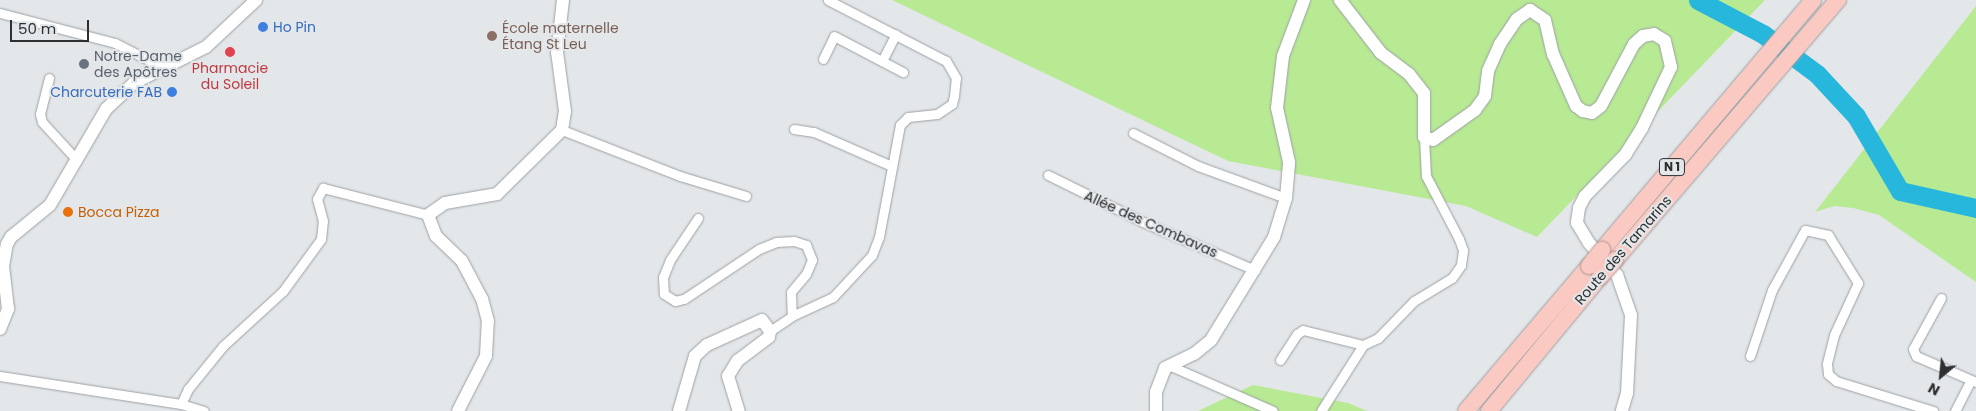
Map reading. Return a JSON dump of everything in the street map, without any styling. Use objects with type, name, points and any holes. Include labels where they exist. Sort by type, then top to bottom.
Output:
[{"type":"highway","name":"Route des Tamarins","points":[[1605,270],[1595,246],[1742,84],[1813,0]]},
{"type":"highway","name":"Route des Tamarins","points":[[1489,411],[1605,270],[1838,0]]},
{"type":"highway","name":"Route des Tamarins","points":[[1466,411],[1605,270]]},
{"type":"main road","points":[[0,328],[8,309],[4,266],[7,244],[12,237],[50,205],[114,100],[134,83],[206,47],[256,0]]},
{"type":"main road","points":[[458,411],[486,356],[488,321],[482,299],[462,261],[436,236],[428,215],[445,203],[497,194],[562,130],[565,112],[557,52],[563,0]]},
{"type":"main road","points":[[1156,411],[1160,378],[1165,368],[1174,367],[1210,340],[1274,237],[1286,198],[1289,162],[1277,108],[1283,56],[1304,0]]},
{"type":"main road","points":[[1340,0],[1381,53],[1408,74],[1424,93],[1424,137],[1433,140],[1475,110],[1485,96],[1488,71],[1500,44],[1517,19],[1530,10],[1545,20],[1553,54],[1576,106],[1583,111],[1592,113],[1601,106],[1634,44],[1643,36],[1654,34],[1665,41],[1671,67],[1642,128],[1626,154],[1585,196],[1579,208],[1577,223],[1595,246],[1605,270],[1631,315],[1627,392],[1622,411]]},
{"type":"main road","points":[[679,411],[695,356],[706,345],[762,320],[770,330],[760,346],[730,369],[728,382],[739,411]]},
{"type":"street","points":[[770,330],[792,316],[833,297],[872,255],[880,237],[892,166],[903,120],[937,114],[952,104],[956,78],[946,61],[828,0]]},
{"type":"street","points":[[0,13],[115,43],[164,68]]},
{"type":"street","points":[[882,61],[896,34]]},
{"type":"street","points":[[822,59],[834,36],[903,72]]},
{"type":"street","points":[[49,78],[40,114],[42,122],[77,160]]},
{"type":"street","points":[[794,129],[814,132],[892,166]]},
{"type":"street","points":[[562,130],[680,176],[746,196]]},
{"type":"street","points":[[1133,133],[1207,170],[1286,198]]},
{"type":"street","points":[[1321,411],[1363,345],[1378,338],[1414,300],[1452,278],[1461,265],[1463,250],[1459,239],[1426,176],[1424,137]]},
{"type":"street","name":"Allée des Combavas","points":[[1048,176],[1143,222],[1255,270]]},
{"type":"street","points":[[180,404],[188,389],[223,346],[283,291],[321,239],[323,221],[317,199],[323,188],[428,215]]},
{"type":"street","points":[[698,218],[670,260],[663,277],[664,294],[675,301],[684,300],[759,249],[776,242],[794,241],[806,245],[812,260],[806,274],[791,292],[792,316]]},
{"type":"street","points":[[1750,356],[1772,290],[1805,230],[1828,235],[1858,284],[1834,335],[1827,364],[1828,374],[1836,382],[1933,411]]},
{"type":"street","points":[[1941,298],[1913,349],[1916,356],[1973,382],[1955,411]]},
{"type":"street","points":[[1280,360],[1296,334],[1303,330],[1337,341],[1363,345]]},
{"type":"street","points":[[1174,367],[1273,411]]},
{"type":"street","points":[[0,376],[180,404],[204,411]]},
{"type":"green space","points":[[892,0],[1765,0],[1537,237],[1466,206],[1228,161]]},
{"type":"green space","points":[[1976,6],[1976,282],[1879,215],[1853,208],[1834,206],[1815,212]]},
{"type":"green space","points":[[1253,385],[1348,403],[1367,411],[1198,411]]},
{"type":"waterway","points":[[1698,0],[1763,34],[1817,74],[1856,116],[1900,191],[1976,208]]},
{"type":"place","name":"Ho Pin","points":[[263,27]]},
{"type":"place","name":"École maternelle Étang St Leu","points":[[492,36]]},
{"type":"place","name":"Pharmacie du Soleil","points":[[230,52]]},
{"type":"place","name":"Notre-Dame des Apôtres","points":[[84,64]]},
{"type":"place","name":"Charcuterie FAB","points":[[172,92]]},
{"type":"place","name":"Bocca Pizza","points":[[68,212]]}]
